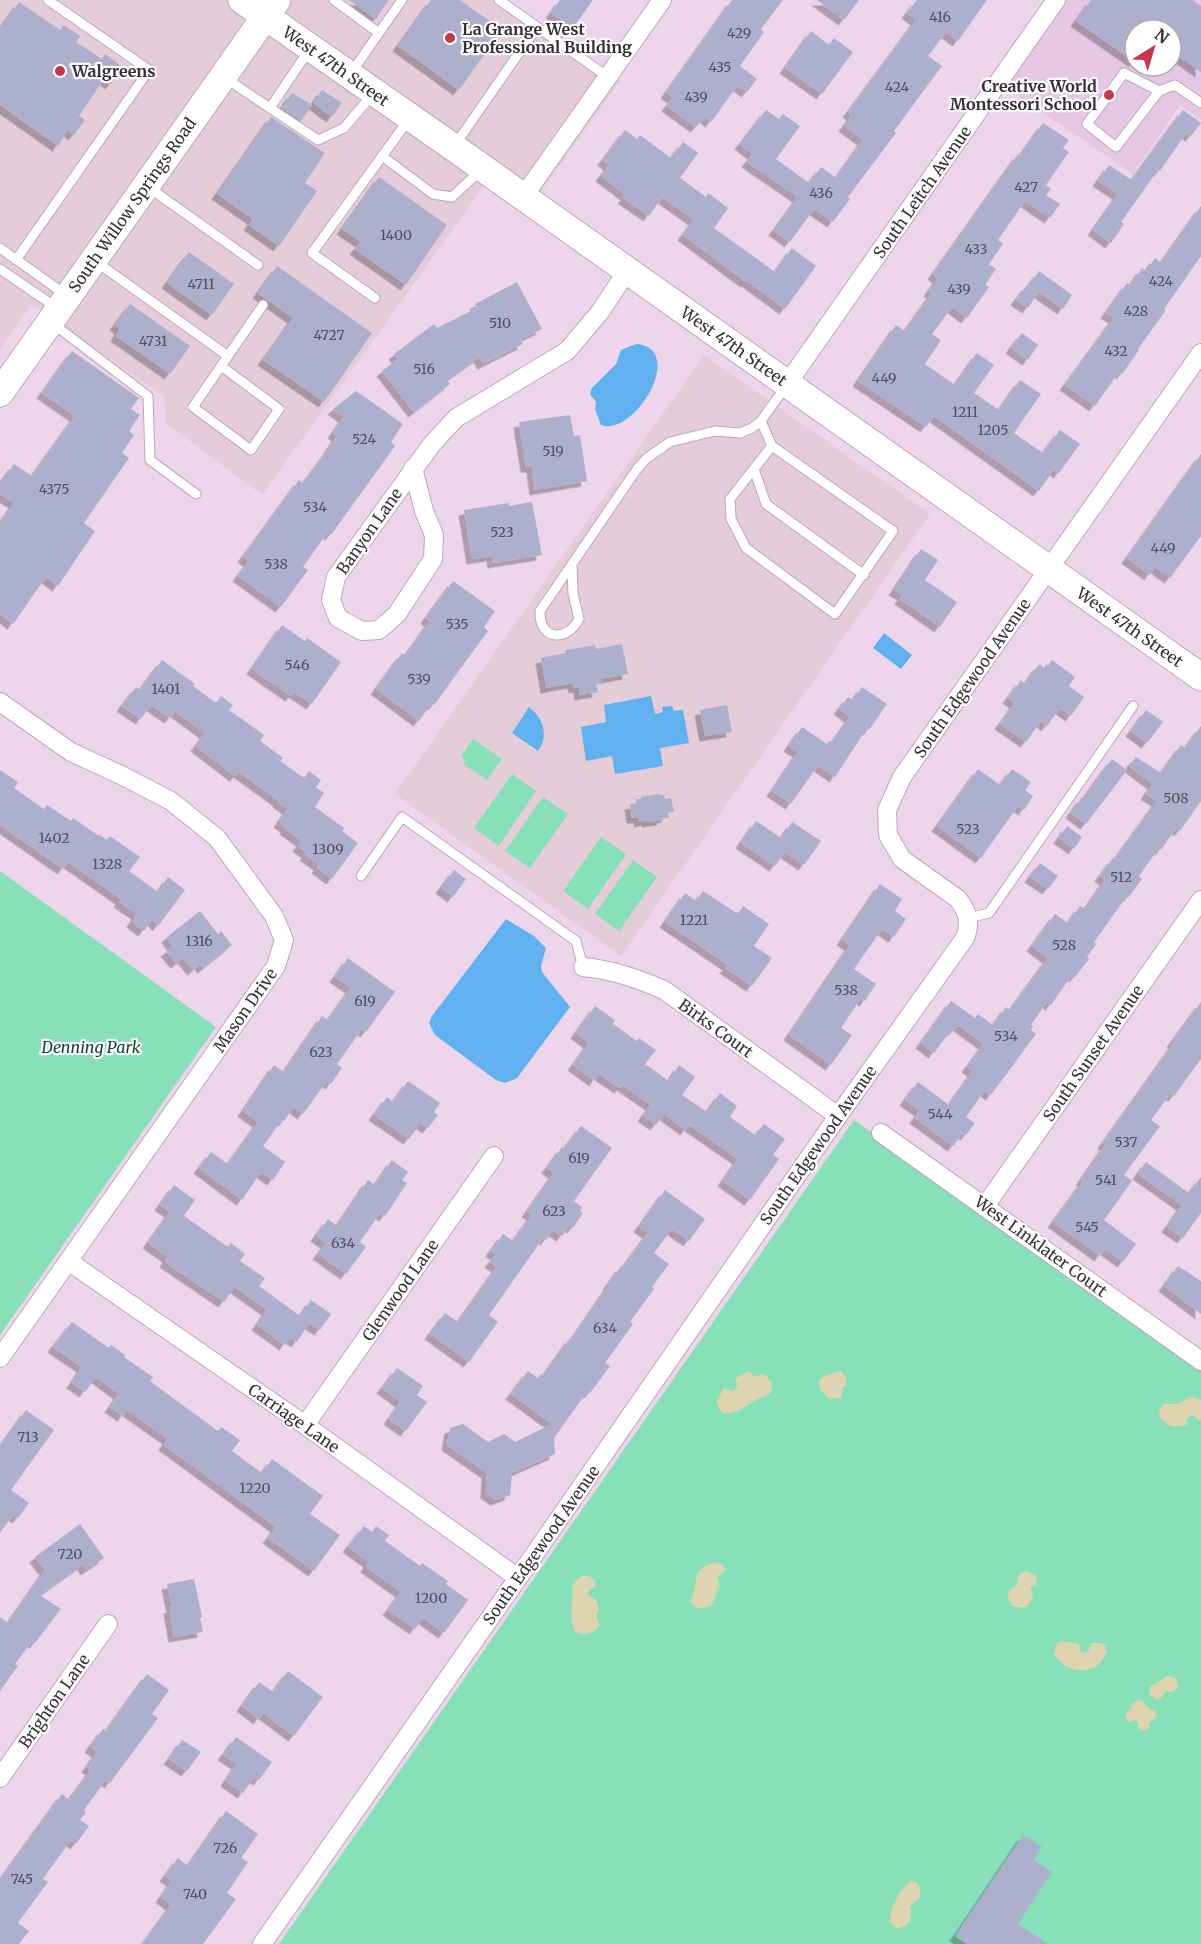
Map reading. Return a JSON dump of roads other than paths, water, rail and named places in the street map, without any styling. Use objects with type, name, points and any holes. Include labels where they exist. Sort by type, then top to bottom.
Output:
[{"type":"main road","name":"West 47th Street","points":[[242,0],[271,8],[310,48],[1201,677]]},
{"type":"main road","name":"South Willow Springs Road","points":[[0,393],[271,8]]},
{"type":"street","points":[[523,197],[662,0]]},
{"type":"street","name":"South Leitch Avenue","points":[[787,384],[1056,0]]},
{"type":"street","name":"Banyon Lane","points":[[413,468],[424,511],[434,535],[433,559],[397,614],[380,630],[362,631],[338,618],[331,600],[336,577],[413,468],[456,418],[567,351],[600,312],[627,271]]},
{"type":"street","name":"South Edgewood Avenue","points":[[262,1944],[838,1116],[965,938],[969,929],[968,918],[958,899],[902,859],[888,836],[887,810],[902,777],[1201,353]]},
{"type":"street","name":"Mason Drive","points":[[0,702],[71,752],[171,801],[217,838],[274,916],[284,940],[276,966],[0,1358]]},
{"type":"street","name":"South Sunset Avenue","points":[[986,1206],[1201,900]]},
{"type":"street","name":"Birks Court","points":[[583,967],[604,969],[632,976],[664,990],[838,1116]]},
{"type":"street","name":"West Linklater Court","points":[[881,1133],[1201,1361]]},
{"type":"street","name":"Glenwood Lane","points":[[305,1425],[494,1156]]},
{"type":"street","name":"Carriage Lane","points":[[68,1262],[305,1425],[518,1578]]},
{"type":"street","name":"Brighton Lane","points":[[0,1778],[108,1624]]},
{"type":"lane","points":[[16,260],[149,70],[48,0]]},
{"type":"lane","points":[[334,0],[379,33]]},
{"type":"lane","points":[[350,75],[402,0]]},
{"type":"lane","points":[[499,0],[608,77]]},
{"type":"lane","points":[[453,147],[537,27]]},
{"type":"lane","points":[[270,108],[310,48]]},
{"type":"lane","points":[[1159,91],[1124,73],[1087,124],[1116,147],[1159,91],[1175,85],[1201,104]]},
{"type":"lane","points":[[223,77],[318,140],[344,128],[374,92]]},
{"type":"lane","points":[[375,298],[312,253],[410,117]]},
{"type":"lane","points":[[382,156],[433,194],[452,197],[483,169]]},
{"type":"lane","points":[[146,186],[258,265]]},
{"type":"lane","points":[[0,248],[16,260],[59,309],[148,396],[150,460],[196,494]]},
{"type":"lane","points":[[93,260],[228,356]]},
{"type":"lane","points":[[0,268],[59,309]]},
{"type":"lane","points":[[221,366],[279,409],[251,450],[193,407],[221,366],[263,305]]},
{"type":"lane","points":[[572,565],[573,594],[579,619],[567,633],[550,634],[540,622],[540,612],[637,469],[653,453],[670,442],[715,431],[740,433],[753,428],[761,421],[787,384]]},
{"type":"lane","points":[[761,421],[772,446],[893,531],[835,614],[746,548],[731,519],[730,499],[772,446]]},
{"type":"lane","points":[[754,469],[766,504],[864,575]]},
{"type":"lane","points":[[968,918],[988,913],[1133,706]]},
{"type":"lane","points":[[361,876],[402,817],[576,941],[583,967]]},
{"type":"water","points":[[636,344],[651,349],[657,360],[656,375],[650,391],[628,418],[614,425],[601,425],[595,409],[596,402],[590,394],[592,388],[616,364],[621,350]]},
{"type":"water","points":[[884,633],[912,655],[901,669],[873,648]]},
{"type":"water","points":[[651,696],[655,714],[663,712],[662,707],[672,706],[674,711],[683,710],[689,743],[660,748],[663,766],[615,774],[612,756],[586,761],[581,727],[606,722],[604,705]]},
{"type":"water","points":[[529,707],[538,717],[543,728],[543,739],[538,751],[512,733]]},
{"type":"water","points":[[506,919],[534,936],[546,948],[541,966],[542,972],[570,1007],[517,1078],[505,1083],[496,1080],[435,1035],[429,1023]]},
{"type":"place","name":"La Grange West Professional Building","points":[[450,38]]},
{"type":"place","name":"Walgreens","points":[[60,71]]},
{"type":"place","name":"Creative World Montessori School","points":[[1109,95]]},
{"type":"park label","name":"Denning Park","points":[[91,1047]]}]
